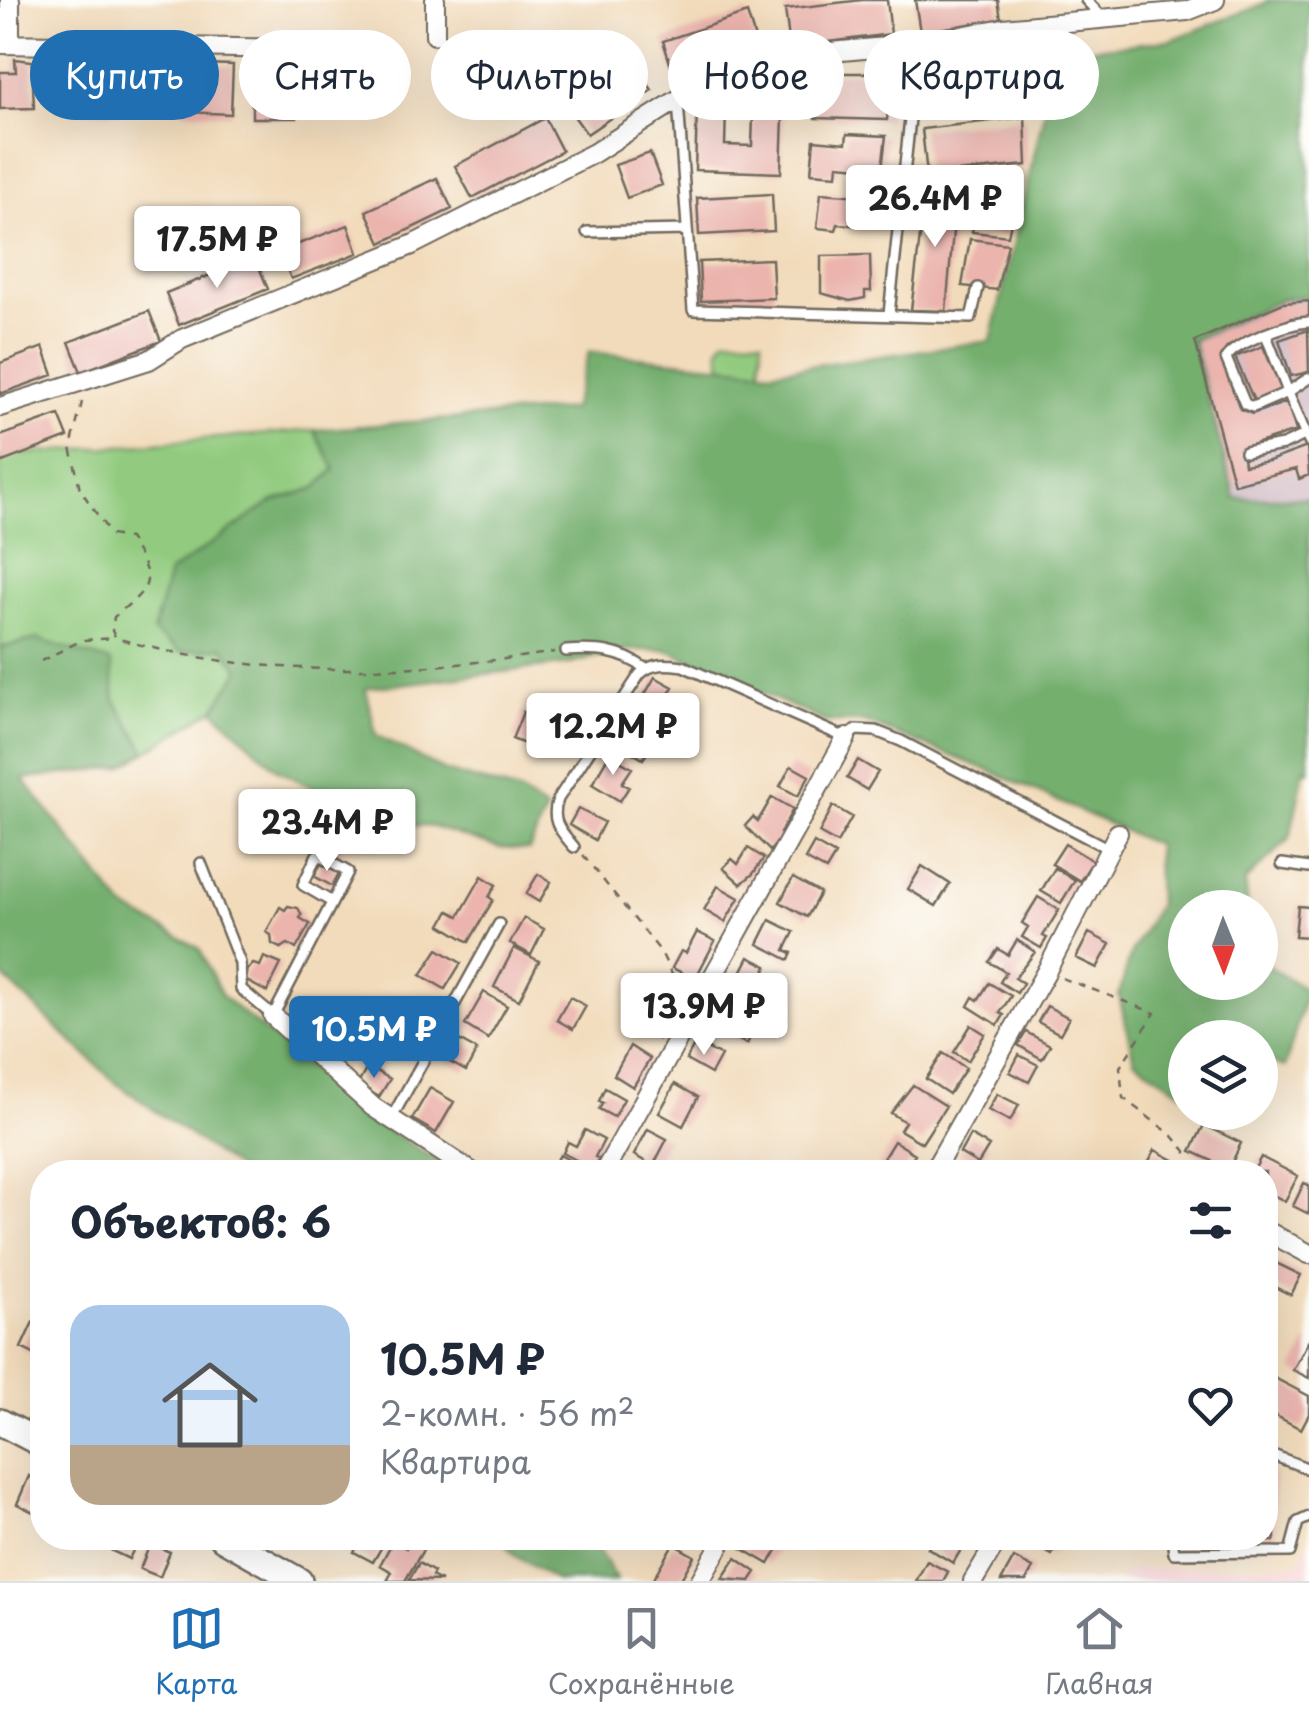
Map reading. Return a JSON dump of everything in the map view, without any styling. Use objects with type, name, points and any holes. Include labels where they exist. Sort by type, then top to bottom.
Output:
[{"type":"street","points":[[10,0],[5,44],[239,48]]},
{"type":"street","points":[[435,0],[435,30]]},
{"type":"street","points":[[992,30],[1187,11],[1215,0]]},
{"type":"street","points":[[0,407],[149,360],[182,339],[412,245],[594,153],[668,105]]},
{"type":"street","points":[[611,1160],[846,738]]},
{"type":"street","points":[[940,1160],[1046,972],[1114,841]]},
{"type":"street","points":[[272,1016],[390,1120],[453,1160]]},
{"type":"street","points":[[1278,1237],[1309,1254]]},
{"type":"street","points":[[0,1422],[30,1438]]},
{"type":"street","points":[[244,1550],[299,1581]]},
{"type":"street","points":[[700,1581],[717,1550]]},
{"type":"street","points":[[974,1581],[992,1550]]},
{"type":"lane","points":[[1086,0],[1104,19]]},
{"type":"lane","points":[[680,120],[694,310],[971,318],[978,288]]},
{"type":"lane","points":[[889,314],[911,120]]},
{"type":"lane","points":[[904,186],[1002,184]]},
{"type":"lane","points":[[587,232],[688,230]]},
{"type":"lane","points":[[1309,322],[1295,323],[1231,350],[1226,358],[1245,404],[1252,407],[1309,378]]},
{"type":"lane","points":[[1246,452],[1307,439],[1266,335]]},
{"type":"lane","points":[[566,651],[598,648],[628,656],[646,668]]},
{"type":"lane","points":[[574,847],[555,823],[558,799],[646,668],[663,664],[684,666],[846,738],[856,730],[876,731],[1114,841]]},
{"type":"lane","points":[[201,863],[240,963],[241,989],[272,1016],[348,872],[318,855],[303,885],[332,902]]},
{"type":"lane","points":[[1282,864],[1309,868]]},
{"type":"lane","points":[[390,1120],[498,924]]},
{"type":"lane","points":[[1278,1457],[1309,1470]]},
{"type":"lane","points":[[1174,1550],[1290,1552],[1298,1522],[1309,1517]]},
{"type":"path","points":[[82,402],[70,447],[80,489],[111,536],[130,538],[148,580],[146,589],[114,617],[112,632],[116,638]]},
{"type":"path","points":[[41,662],[82,640],[116,638],[154,649],[251,664],[348,670],[432,669],[566,651]]},
{"type":"path","points":[[574,847],[661,952],[671,973],[702,993]]},
{"type":"path","points":[[1046,972],[1154,1013],[1120,1068],[1123,1098],[1172,1135],[1186,1151],[1186,1160]]},
{"type":"shaded area","points":[[1309,296],[1309,498],[1235,498],[1192,340],[1283,299]]},
{"type":"shaded area","points":[[1309,1539],[1309,1581],[1120,1581],[1125,1572],[1137,1569],[1300,1564]]},
{"type":"green space","points":[[1267,0],[1309,0],[1309,296],[1283,299],[1192,340],[1235,498],[1309,498],[1309,771],[1304,770],[1290,838],[1245,881],[1246,890],[1168,890],[1168,1000],[1278,1000],[1278,973],[1307,990],[1285,1067],[1278,1064],[1278,1020],[1168,1020],[1168,1082],[1134,1060],[1119,995],[1131,953],[1158,905],[1156,845],[988,770],[865,722],[826,722],[668,650],[621,650],[570,664],[366,688],[376,735],[445,771],[519,792],[546,810],[529,850],[499,848],[434,827],[380,822],[278,770],[214,710],[240,670],[223,647],[180,652],[153,632],[169,573],[272,502],[316,488],[335,469],[314,430],[572,409],[589,352],[772,371],[991,341],[1042,120],[1099,120],[1099,48],[1171,40]]},
{"type":"green space","points":[[726,338],[762,339],[761,369],[754,373],[723,370],[719,348]]},
{"type":"green space","points":[[314,430],[336,468],[316,488],[272,502],[180,652],[223,647],[240,670],[214,709],[146,752],[115,700],[37,639],[0,648],[0,456]]},
{"type":"green space","points":[[37,639],[111,662],[115,700],[146,752],[121,767],[23,779],[123,907],[199,948],[222,996],[374,1122],[436,1160],[225,1160],[116,1083],[0,974],[0,648]]},
{"type":"green space","points":[[510,1550],[598,1550],[617,1581],[557,1581]]},
{"type":"building","points":[[887,0],[891,30],[864,30],[864,37],[844,40],[844,30],[788,30],[785,9]]},
{"type":"building","points":[[915,0],[998,0],[1001,19],[920,30]]},
{"type":"building","points":[[747,13],[752,30],[696,30]]},
{"type":"building","points":[[15,59],[30,61],[30,108],[0,109],[0,72],[16,72]]},
{"type":"building","points":[[219,65],[233,65],[231,114],[219,114]]},
{"type":"building","points":[[844,73],[864,73],[864,119],[844,119]]},
{"type":"building","points":[[541,120],[546,120],[562,151],[472,198],[455,166]]},
{"type":"building","points":[[577,120],[608,120],[587,134]]},
{"type":"building","points":[[697,120],[726,120],[725,145],[752,146],[753,120],[783,120],[781,173],[695,170]]},
{"type":"building","points":[[1025,120],[1027,165],[927,175],[922,129]]},
{"type":"building","points":[[847,134],[886,136],[882,169],[838,165],[837,175],[811,173],[814,140],[846,143]]},
{"type":"building","points":[[650,153],[662,185],[627,198],[615,165]]},
{"type":"building","points":[[437,178],[452,209],[381,243],[366,211]]},
{"type":"building","points":[[957,186],[946,311],[911,310],[926,187]]},
{"type":"building","points":[[861,190],[882,191],[877,227],[838,224],[836,230],[817,228],[821,193],[860,196]]},
{"type":"building","points":[[772,194],[774,231],[699,235],[697,198]]},
{"type":"building","points":[[979,196],[1016,200],[1008,236],[972,232]]},
{"type":"building","points":[[348,225],[358,253],[291,279],[280,251]]},
{"type":"building","points":[[970,239],[1008,244],[997,290],[962,286]]},
{"type":"building","points":[[870,255],[871,291],[865,291],[865,298],[850,301],[821,293],[821,256]]},
{"type":"building","points":[[255,257],[268,289],[179,325],[166,293]]},
{"type":"building","points":[[772,259],[774,298],[701,301],[699,262]]},
{"type":"building","points":[[1309,301],[1309,317],[1292,318],[1227,347],[1222,359],[1240,409],[1252,414],[1287,402],[1296,431],[1242,448],[1244,465],[1269,461],[1307,447],[1309,475],[1299,479],[1296,469],[1234,484],[1195,341],[1283,303]]},
{"type":"building","points":[[149,311],[161,341],[81,372],[69,342]]},
{"type":"building","points":[[1308,330],[1309,372],[1291,376],[1279,340]]},
{"type":"building","points":[[1263,346],[1282,391],[1255,403],[1235,357]]},
{"type":"building","points":[[43,347],[53,375],[0,394],[0,363]]},
{"type":"building","points":[[59,415],[68,437],[0,463],[0,436]]},
{"type":"building","points":[[655,677],[673,687],[664,702],[671,705],[664,717],[640,703]]},
{"type":"building","points":[[523,712],[553,724],[542,751],[512,739]]},
{"type":"building","points":[[633,715],[653,728],[646,739],[653,744],[643,759],[616,743]]},
{"type":"building","points":[[609,755],[632,768],[622,783],[629,787],[620,801],[592,784]]},
{"type":"building","points":[[858,760],[878,772],[867,790],[847,778]]},
{"type":"building","points":[[791,766],[809,776],[798,796],[780,786]]},
{"type":"building","points":[[772,797],[793,809],[780,833],[783,835],[770,851],[745,826],[753,817],[758,821]]},
{"type":"building","points":[[833,806],[852,817],[837,843],[819,833]]},
{"type":"building","points":[[578,809],[604,822],[595,840],[569,825]]},
{"type":"building","points":[[814,843],[835,855],[826,870],[805,859]]},
{"type":"building","points":[[1065,844],[1093,861],[1080,881],[1052,864]]},
{"type":"building","points":[[748,848],[764,858],[741,884],[723,868],[732,859],[738,864]]},
{"type":"building","points":[[322,862],[340,872],[332,886],[314,876]]},
{"type":"building","points":[[922,866],[950,884],[936,906],[908,889]]},
{"type":"building","points":[[1055,868],[1075,880],[1061,903],[1041,891]]},
{"type":"building","points":[[538,874],[551,882],[539,902],[526,894]]},
{"type":"building","points":[[482,876],[496,885],[489,897],[493,900],[469,942],[441,925],[449,911],[459,916]]},
{"type":"building","points":[[793,878],[820,893],[807,917],[780,902]]},
{"type":"building","points":[[718,886],[739,898],[725,922],[704,910]]},
{"type":"building","points":[[1038,897],[1059,910],[1043,936],[1047,938],[1041,948],[1022,937],[1028,927],[1022,923]]},
{"type":"building","points":[[288,906],[298,908],[300,918],[310,924],[296,949],[288,944],[281,948],[272,944],[271,935],[266,932],[280,907],[285,910]]},
{"type":"building","points":[[1298,906],[1309,907],[1309,937],[1295,936]]},
{"type":"building","points":[[524,918],[544,929],[531,955],[510,943]]},
{"type":"building","points":[[770,920],[794,932],[785,950],[792,953],[789,960],[758,944]]},
{"type":"building","points":[[697,932],[715,941],[695,979],[672,968]]},
{"type":"building","points":[[1089,933],[1110,944],[1097,968],[1076,958]]},
{"type":"building","points":[[1017,940],[1035,952],[1015,978],[1023,983],[1017,993],[1000,982],[1006,972],[989,962],[998,949],[1008,955]]},
{"type":"building","points":[[514,948],[539,961],[519,1000],[494,987]]},
{"type":"building","points":[[438,949],[461,963],[445,989],[421,975]]},
{"type":"building","points":[[264,957],[281,964],[267,992],[243,975],[253,964],[260,966]]},
{"type":"building","points":[[749,957],[767,966],[754,998],[733,988]]},
{"type":"building","points":[[989,983],[1011,996],[1000,1013],[1004,1015],[998,1025],[968,1006],[973,997],[978,1000]]},
{"type":"building","points":[[484,992],[507,1006],[488,1039],[465,1025]]},
{"type":"building","points":[[570,997],[586,1006],[573,1029],[557,1020]]},
{"type":"building","points":[[735,1003],[755,1013],[746,1030],[752,1033],[747,1044],[721,1031]]},
{"type":"building","points":[[410,1006],[427,1017],[414,1037],[397,1027]]},
{"type":"building","points":[[1047,1006],[1069,1018],[1060,1034],[1038,1022]]},
{"type":"building","points":[[648,1012],[667,1023],[658,1039],[639,1028]]},
{"type":"building","points":[[971,1025],[985,1034],[968,1061],[954,1052]]},
{"type":"building","points":[[1026,1032],[1050,1045],[1042,1059],[1018,1045]]},
{"type":"building","points":[[457,1039],[477,1050],[466,1071],[446,1060]]},
{"type":"building","points":[[696,1042],[721,1056],[711,1074],[686,1060]]},
{"type":"building","points":[[630,1046],[650,1059],[633,1087],[614,1075]]},
{"type":"building","points":[[943,1053],[966,1068],[949,1094],[926,1079]]},
{"type":"building","points":[[1019,1055],[1038,1065],[1029,1082],[1010,1072]]},
{"type":"building","points":[[368,1066],[390,1079],[379,1097],[358,1084]]},
{"type":"building","points":[[675,1084],[698,1097],[683,1126],[659,1113]]},
{"type":"building","points":[[913,1085],[946,1106],[922,1143],[900,1130],[905,1122],[891,1113]]},
{"type":"building","points":[[430,1088],[454,1102],[436,1133],[412,1119]]},
{"type":"building","points":[[605,1088],[624,1099],[614,1117],[599,1109]]},
{"type":"building","points":[[997,1094],[1019,1105],[1010,1121],[988,1110]]},
{"type":"building","points":[[648,1129],[667,1139],[656,1160],[634,1155]]},
{"type":"building","points":[[585,1130],[604,1140],[595,1157],[598,1160],[576,1160],[563,1153],[568,1142],[576,1146]]},
{"type":"building","points":[[1202,1130],[1214,1130],[1241,1143],[1233,1160],[1210,1160],[1191,1151]]},
{"type":"building","points":[[970,1135],[989,1146],[980,1160],[960,1153]]},
{"type":"building","points":[[894,1141],[915,1154],[911,1160],[882,1160]]},
{"type":"building","points":[[1155,1150],[1173,1160],[1149,1160]]},
{"type":"building","points":[[1278,1166],[1298,1176],[1285,1201],[1278,1198]]},
{"type":"building","points":[[1304,1183],[1309,1185],[1309,1214],[1293,1206]]},
{"type":"building","points":[[1278,1264],[1301,1275],[1291,1295],[1278,1288]]},
{"type":"building","points":[[30,1328],[30,1352],[21,1348]]},
{"type":"building","points":[[1309,1340],[1309,1378],[1293,1370]]},
{"type":"building","points":[[1278,1380],[1309,1396],[1309,1414],[1301,1429],[1278,1417]]},
{"type":"building","points":[[29,1476],[30,1510],[17,1504]]},
{"type":"building","points":[[113,1550],[133,1550],[129,1559]]},
{"type":"building","points":[[148,1550],[170,1552],[160,1577],[140,1569]]},
{"type":"building","points":[[355,1550],[380,1550],[373,1562]]},
{"type":"building","points":[[388,1550],[423,1550],[405,1581],[387,1581],[392,1572],[380,1565]]},
{"type":"building","points":[[670,1550],[684,1550],[694,1556],[680,1581],[653,1579]]},
{"type":"building","points":[[745,1550],[777,1550],[769,1564]]},
{"type":"building","points":[[931,1550],[961,1550],[953,1563]]},
{"type":"building","points":[[736,1558],[756,1572],[750,1581],[722,1579]]},
{"type":"building","points":[[1014,1558],[1033,1568],[1026,1581],[1001,1581]]},
{"type":"building","points":[[927,1561],[948,1572],[943,1581],[916,1581]]},
{"type":"building","points":[[419,1563],[434,1572],[432,1576],[441,1581],[409,1580]]}]
